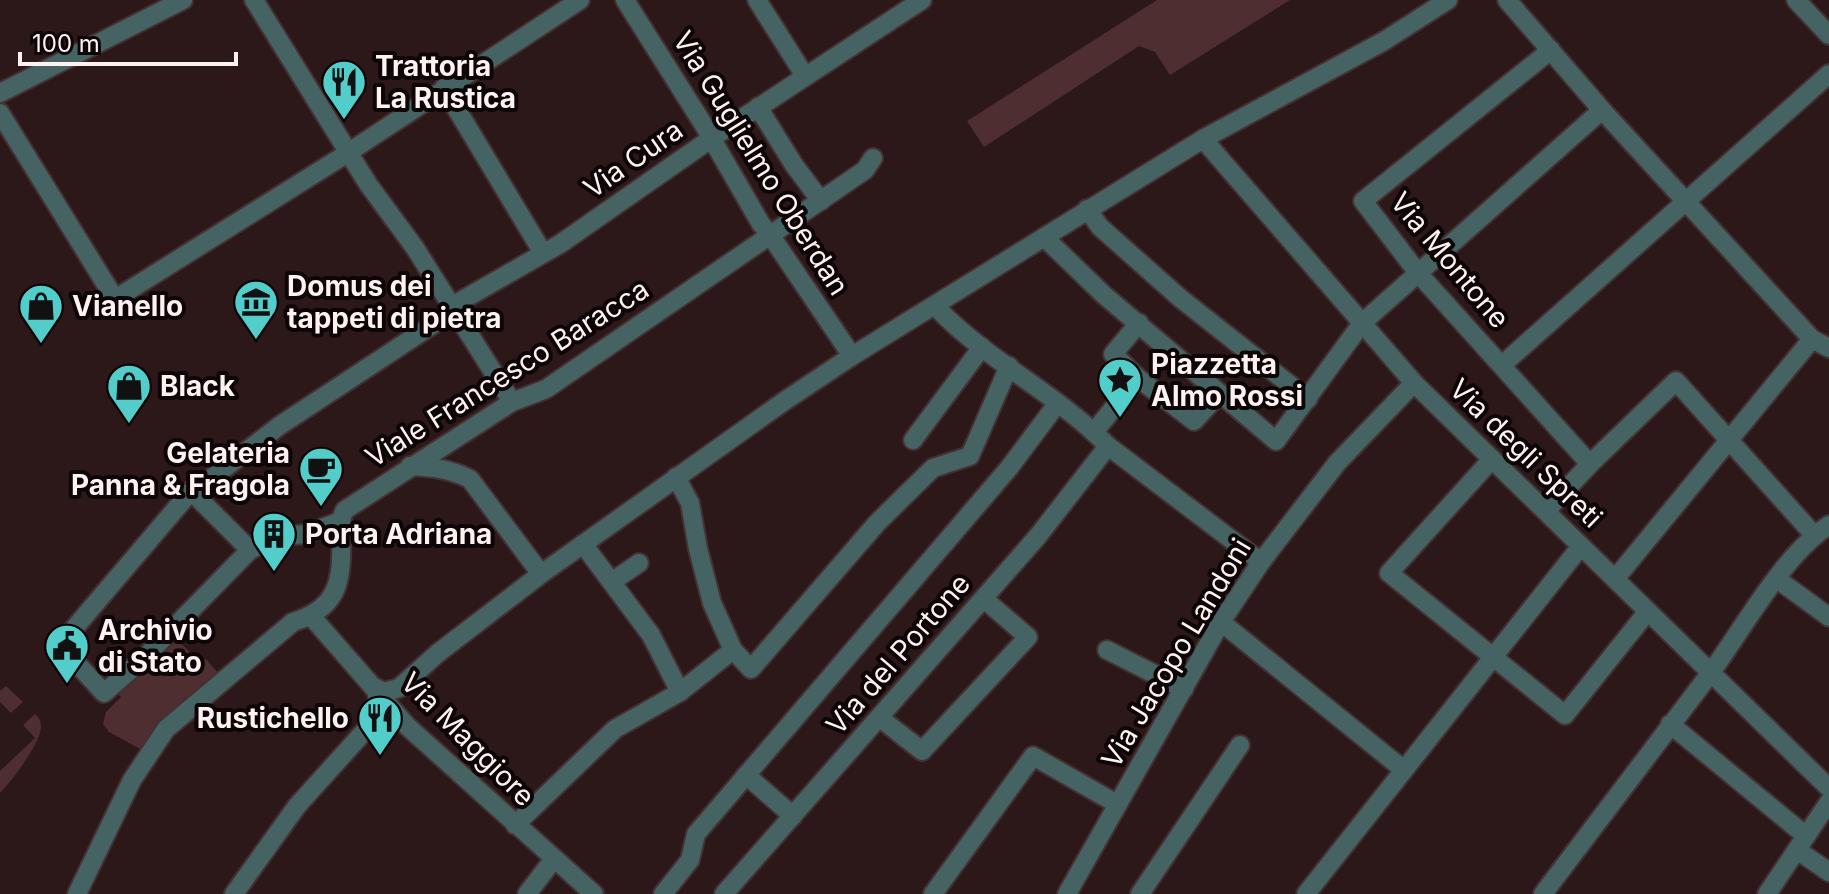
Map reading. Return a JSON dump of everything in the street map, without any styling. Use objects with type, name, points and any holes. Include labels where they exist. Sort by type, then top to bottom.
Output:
[{"type":"street","points":[[0,93],[183,0]]},
{"type":"street","points":[[254,0],[348,152],[454,308],[512,402]]},
{"type":"street","points":[[0,113],[115,299],[580,0]]},
{"type":"street","name":"Via Guglielmo Oberdan","points":[[625,0],[712,138],[761,224],[852,356]]},
{"type":"street","points":[[757,0],[805,76]]},
{"type":"street","name":"Via Cura","points":[[213,477],[279,426],[454,308],[543,253],[922,0]]},
{"type":"street","points":[[407,726],[397,708],[395,697],[399,688],[438,653],[541,574],[676,477],[852,356],[1087,209],[1203,139],[1384,41],[1448,0]]},
{"type":"street","points":[[1507,0],[1602,110],[1821,343],[1731,440],[1615,579]]},
{"type":"street","points":[[1796,0],[1829,35]]},
{"type":"street","name":"Via Montone","points":[[1551,50],[1363,201],[1418,273],[1590,464]]},
{"type":"street","points":[[1502,365],[1829,74]]},
{"type":"street","points":[[444,88],[543,253]]},
{"type":"street","points":[[758,107],[821,201]]},
{"type":"street","points":[[1044,237],[1104,295],[1276,441],[1362,323],[1602,110]]},
{"type":"street","name":"Via degli Spreti","points":[[1203,139],[1414,383],[1829,788]]},
{"type":"street","name":"Viale Francesco Baracca","points":[[341,521],[345,510],[409,466],[512,402],[546,389],[865,170],[873,158]]},
{"type":"street","points":[[1087,209],[1100,227],[1180,298],[1308,399]]},
{"type":"street","points":[[935,306],[958,330],[1009,366],[1261,562]]},
{"type":"street","points":[[1139,323],[1113,354],[1138,378],[1194,421],[1219,394]]},
{"type":"street","points":[[913,440],[982,347]]},
{"type":"street","points":[[676,477],[690,503],[712,603],[733,650],[751,669],[877,523],[933,468],[970,456],[1009,366]]},
{"type":"street","name":"Via del Portone","points":[[724,894],[1038,536],[1138,378]]},
{"type":"street","points":[[1543,894],[1711,672],[1777,579],[1821,530],[1676,381],[1546,511]]},
{"type":"street","name":"Via Jacopo Landoni","points":[[1067,894],[1221,622],[1261,562],[1337,463],[1414,383]]},
{"type":"street","points":[[663,894],[690,860],[696,834],[1009,468],[1057,404]]},
{"type":"street","points":[[1492,459],[1389,573],[1565,715],[1648,611]]},
{"type":"street","points":[[409,466],[457,472],[470,479],[541,574]]},
{"type":"street","points":[[77,894],[132,780],[166,729],[293,622],[311,616],[326,605],[336,589],[342,557],[341,521],[306,534],[274,537],[250,550],[154,649],[104,693],[60,645],[191,491],[250,550]]},
{"type":"street","points":[[583,544],[651,635],[680,692]]},
{"type":"street","points":[[1306,894],[1581,546]]},
{"type":"street","points":[[613,581],[639,563]]},
{"type":"street","points":[[1777,579],[1829,617]]},
{"type":"street","points":[[880,718],[922,751],[1028,637],[984,599]]},
{"type":"street","name":"Via Maggiore","points":[[311,616],[407,726],[594,894]]},
{"type":"street","points":[[1221,622],[1404,770]]},
{"type":"street","points":[[515,825],[615,729],[680,692],[733,650]]},
{"type":"street","points":[[1107,650],[1184,689]]},
{"type":"street","points":[[376,688],[384,692],[399,688]]},
{"type":"street","points":[[234,894],[297,806],[370,725],[378,702],[376,688]]},
{"type":"street","points":[[370,725],[396,721],[407,726]]},
{"type":"street","points":[[1670,724],[1829,872]]},
{"type":"street","points":[[1140,894],[1240,745]]},
{"type":"street","points":[[933,894],[1033,756],[1117,804]]},
{"type":"street","points":[[746,775],[793,816]]},
{"type":"street","points":[[1767,894],[1829,802]]},
{"type":"street","points":[[529,889],[553,860]]},
{"type":"shaded area","points":[[1157,0],[1290,0],[1170,75],[1155,52],[1139,46],[984,147],[967,121]]},
{"type":"shaded area","points":[[178,640],[200,663],[206,659],[218,673],[167,716],[142,750],[109,732],[103,724],[106,712],[121,697],[118,694]]},
{"type":"shaded area","points":[[6,686],[23,702],[11,713],[0,702],[0,691]]},
{"type":"shaded area","points":[[35,714],[41,725],[37,740],[0,793],[0,771],[35,738],[23,725]]},
{"type":"place","name":"Trattoria La Rustica","points":[[344,121]]},
{"type":"place","name":"Domus dei tappeti di pietra","points":[[256,341]]},
{"type":"place","name":"Vianello","points":[[41,345]]},
{"type":"place","name":"Piazzetta Almo Rossi","points":[[1120,419]]},
{"type":"place","name":"Black","points":[[129,425]]},
{"type":"place","name":"Gelateria Panna & Fragola","points":[[321,508]]},
{"type":"place","name":"Porta Adriana","points":[[274,573]]},
{"type":"place","name":"Archivio di Stato","points":[[67,685]]},
{"type":"place","name":"Rustichello","points":[[380,757]]}]
